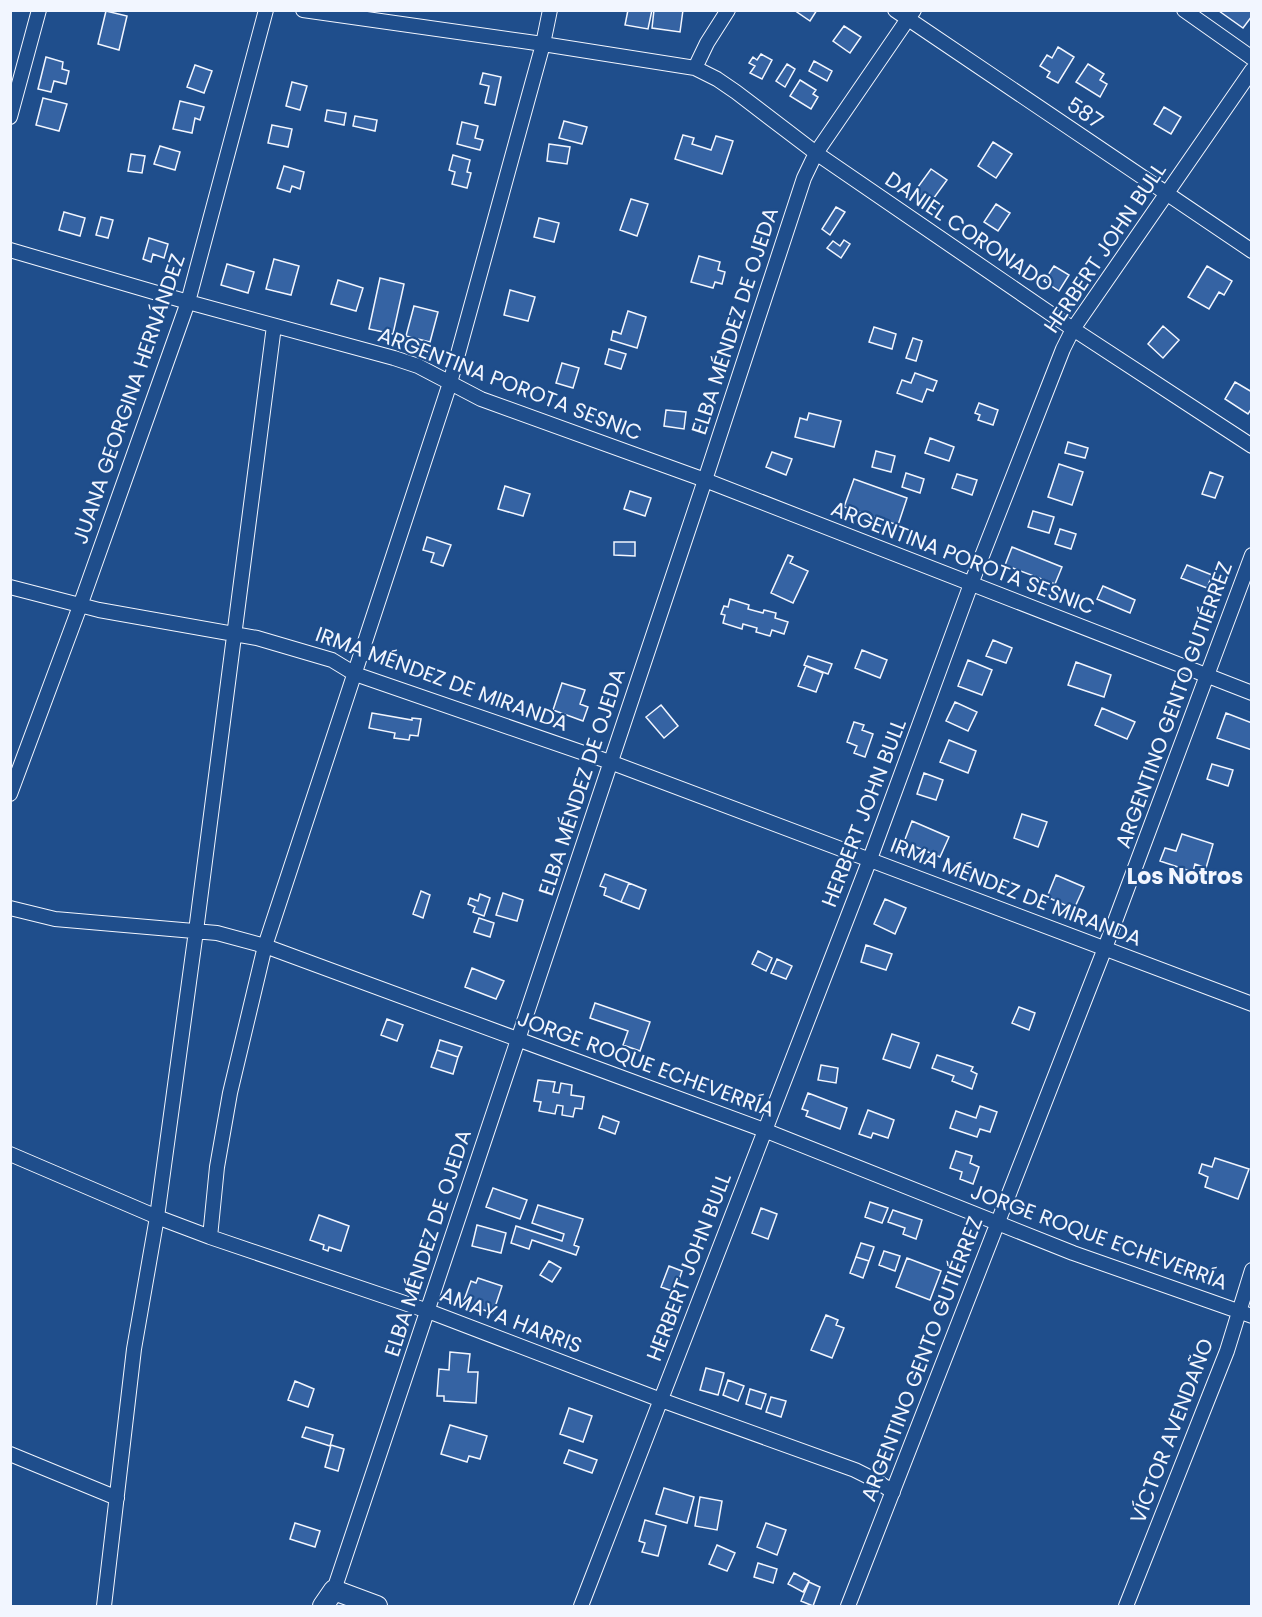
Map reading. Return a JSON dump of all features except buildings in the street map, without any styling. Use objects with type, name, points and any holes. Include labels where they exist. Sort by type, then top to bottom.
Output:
[{"type":"street","points":[[10,117],[39,10]]},
{"type":"street","name":"JUANA GEORGINA HERNÁNDEZ","points":[[10,794],[80,606],[188,302],[266,10]]},
{"type":"street","name":"DANIEL CORONADO","points":[[303,10],[695,68],[717,79],[816,153],[1251,446]]},
{"type":"street","points":[[210,1237],[217,1167],[230,1093],[265,946],[450,383],[543,44],[550,10]]},
{"type":"street","points":[[695,68],[707,43],[728,10]]},
{"type":"street","name":"587","points":[[895,10],[911,15],[1251,251]]},
{"type":"street","points":[[1184,10],[1251,58]]},
{"type":"street","name":"ELBA MÉNDEZ DE OJEDA","points":[[329,1598],[428,1311],[804,178],[816,153],[911,15]]},
{"type":"street","name":"HERBERT JOHN BULL","points":[[581,1606],[870,859],[971,584],[1063,349],[1073,328],[1251,70]]},
{"type":"street","name":"ARGENTINA POROTA SESNIC","points":[[10,250],[418,366],[481,399],[705,480],[1251,693]]},
{"type":"street","points":[[105,1606],[134,1349],[156,1217],[196,931],[274,326]]},
{"type":"street","name":"ARGENTINO GENTO GUTIÉRREZ","points":[[848,1606],[1106,948],[1251,555]]},
{"type":"street","name":"IRMA MÉNDEZ DE MIRANDA","points":[[10,588],[80,606],[235,633],[332,660],[355,674],[610,762],[1251,1004]]},
{"type":"street","name":"JORGE ROQUE ECHEVERRÍA","points":[[10,908],[55,919],[224,935],[265,946],[764,1130],[1073,1253],[1245,1314]]},
{"type":"street","name":"AMAYA HARRIS","points":[[10,1154],[156,1217],[428,1311],[661,1400],[855,1470],[892,1492]]},
{"type":"street","name":"VÍCTOR AVENDAÑO","points":[[1126,1606],[1227,1351],[1245,1314],[1251,1270]]},
{"type":"street","points":[[10,1454],[117,1498]]},
{"type":"street","points":[[329,1598],[377,1606]]},
{"type":"district","name":"Los Notros","points":[[1185,876]]}]
